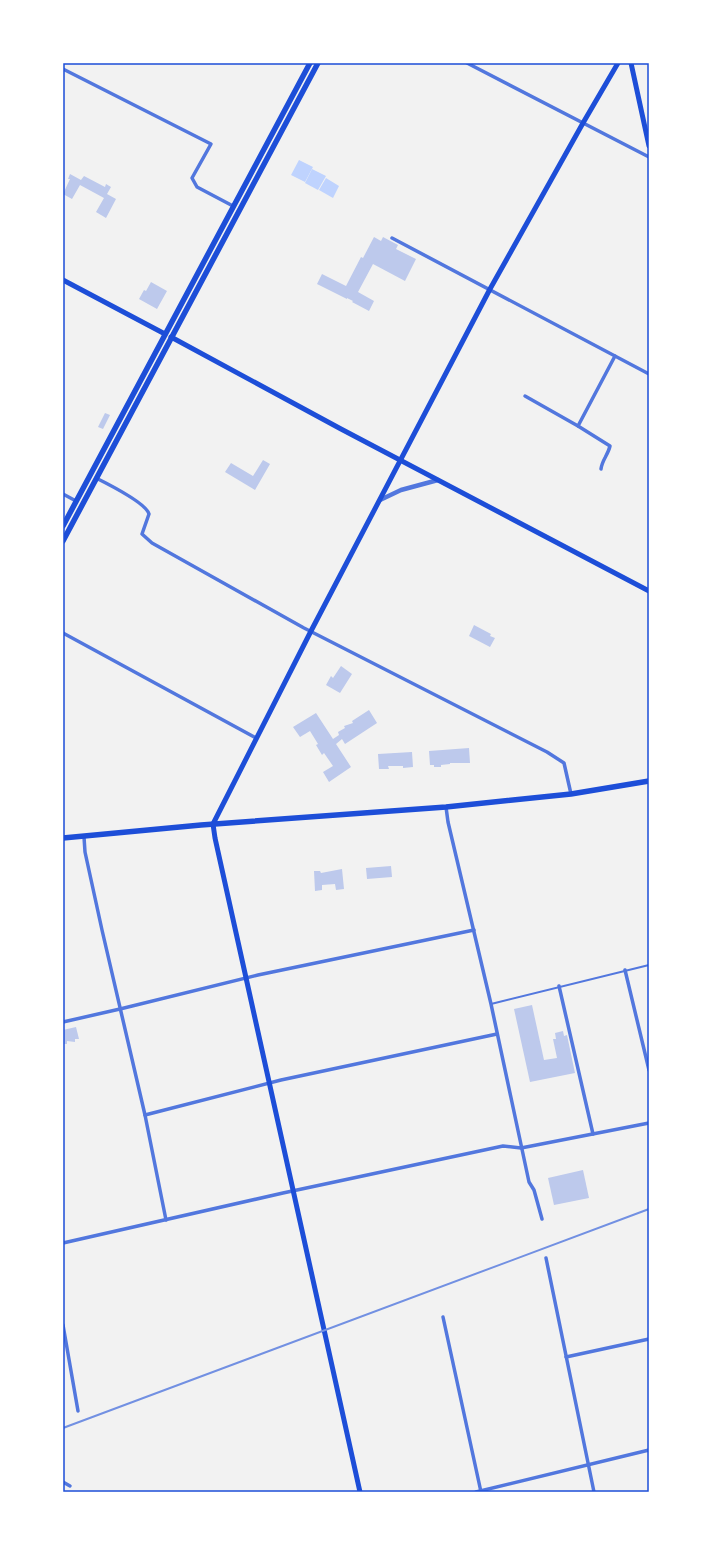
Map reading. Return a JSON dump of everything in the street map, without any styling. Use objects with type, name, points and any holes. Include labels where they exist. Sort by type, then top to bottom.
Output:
[{"type":"main road","points":[[63,526],[310,63]]},
{"type":"main road","points":[[63,541],[318,63]]},
{"type":"main road","points":[[360,1492],[292,1192],[213,824],[311,631],[490,290],[618,63]]},
{"type":"main road","points":[[630,63],[649,146]]},
{"type":"main road","points":[[63,280],[649,591]]},
{"type":"main road","points":[[63,838],[213,824],[446,807],[571,794],[649,781]]},
{"type":"street","points":[[467,63],[649,157]]},
{"type":"street","points":[[63,69],[211,144],[192,178],[197,187],[233,206]]},
{"type":"street","points":[[392,238],[649,374]]},
{"type":"street","points":[[578,426],[615,356]]},
{"type":"street","points":[[525,396],[610,446],[601,470]]},
{"type":"street","points":[[96,478],[132,498],[147,509],[149,514],[142,534],[152,543],[311,631],[547,752],[564,763],[571,794]]},
{"type":"street","points":[[380,500],[401,490],[439,480]]},
{"type":"street","points":[[63,494],[76,501]]},
{"type":"street","points":[[63,632],[256,738]]},
{"type":"street","points":[[446,807],[448,822],[491,1004],[521,1148],[529,1182],[534,1190],[542,1219]]},
{"type":"street","points":[[84,837],[102,930],[145,1115],[166,1220]]},
{"type":"street","points":[[63,1022],[120,1010],[245,978],[474,930]]},
{"type":"street","points":[[625,970],[649,1070]]},
{"type":"street","points":[[559,986],[593,1134]]},
{"type":"street","points":[[145,1115],[269,1083],[497,1034]]},
{"type":"street","points":[[63,1243],[503,1146],[521,1148],[649,1123]]},
{"type":"street","points":[[546,1258],[594,1492]]},
{"type":"street","points":[[443,1317],[481,1492]]},
{"type":"street","points":[[63,1325],[78,1411]]},
{"type":"street","points":[[566,1357],[649,1339]]},
{"type":"street","points":[[476,1492],[649,1450]]},
{"type":"street","points":[[63,1482],[70,1486]]},
{"type":"lane","points":[[491,1004],[649,965]]},
{"type":"water","points":[[299,160],[313,167],[305,182],[291,175]]},
{"type":"water","points":[[312,169],[326,176],[318,190],[305,183]]},
{"type":"water","points":[[326,178],[339,186],[333,198],[319,190]]},
{"type":"building","points":[[70,174],[81,180],[84,176],[105,187],[106,184],[111,187],[107,194],[116,199],[106,218],[96,212],[104,198],[80,185],[72,199],[63,194],[70,179],[68,179]]},
{"type":"building","points":[[374,237],[381,241],[383,237],[398,245],[396,249],[416,259],[405,281],[373,264],[358,292],[374,301],[369,311],[352,302],[353,301],[317,284],[322,274],[346,286],[361,257],[363,258]]},
{"type":"building","points":[[151,282],[167,291],[157,309],[139,299]]},
{"type":"building","points":[[105,413],[110,415],[103,429],[98,427]]},
{"type":"building","points":[[263,460],[270,464],[255,490],[225,472],[231,463],[253,476]]},
{"type":"building","points":[[474,625],[491,634],[490,636],[495,638],[490,647],[469,636]]},
{"type":"building","points":[[341,666],[352,674],[340,693],[326,685],[331,676],[333,678]]},
{"type":"building","points":[[369,710],[377,723],[345,744],[342,739],[336,744],[351,767],[329,782],[323,772],[333,766],[324,753],[322,755],[316,745],[318,744],[310,731],[300,737],[293,727],[316,713],[333,739],[339,735],[338,732],[345,728],[344,726],[353,723],[352,721]]},
{"type":"building","points":[[469,748],[470,763],[450,763],[441,765],[441,767],[434,767],[434,765],[430,765],[429,751]]},
{"type":"building","points":[[412,752],[413,767],[403,768],[403,766],[388,766],[389,769],[379,769],[378,754]]},
{"type":"building","points":[[391,866],[392,877],[367,879],[366,868]]},
{"type":"building","points":[[342,869],[344,889],[336,890],[335,884],[322,885],[322,890],[315,891],[314,871],[320,871],[321,873]]},
{"type":"building","points":[[532,1005],[544,1060],[557,1058],[553,1039],[556,1039],[555,1033],[563,1031],[564,1036],[567,1035],[575,1073],[530,1082],[514,1009]]},
{"type":"building","points":[[76,1027],[79,1039],[75,1039],[75,1042],[67,1041],[67,1044],[63,1044],[63,1030]]},
{"type":"building","points":[[583,1170],[589,1198],[554,1205],[548,1178]]},
{"type":"railway","points":[[63,1428],[649,1209]]}]
